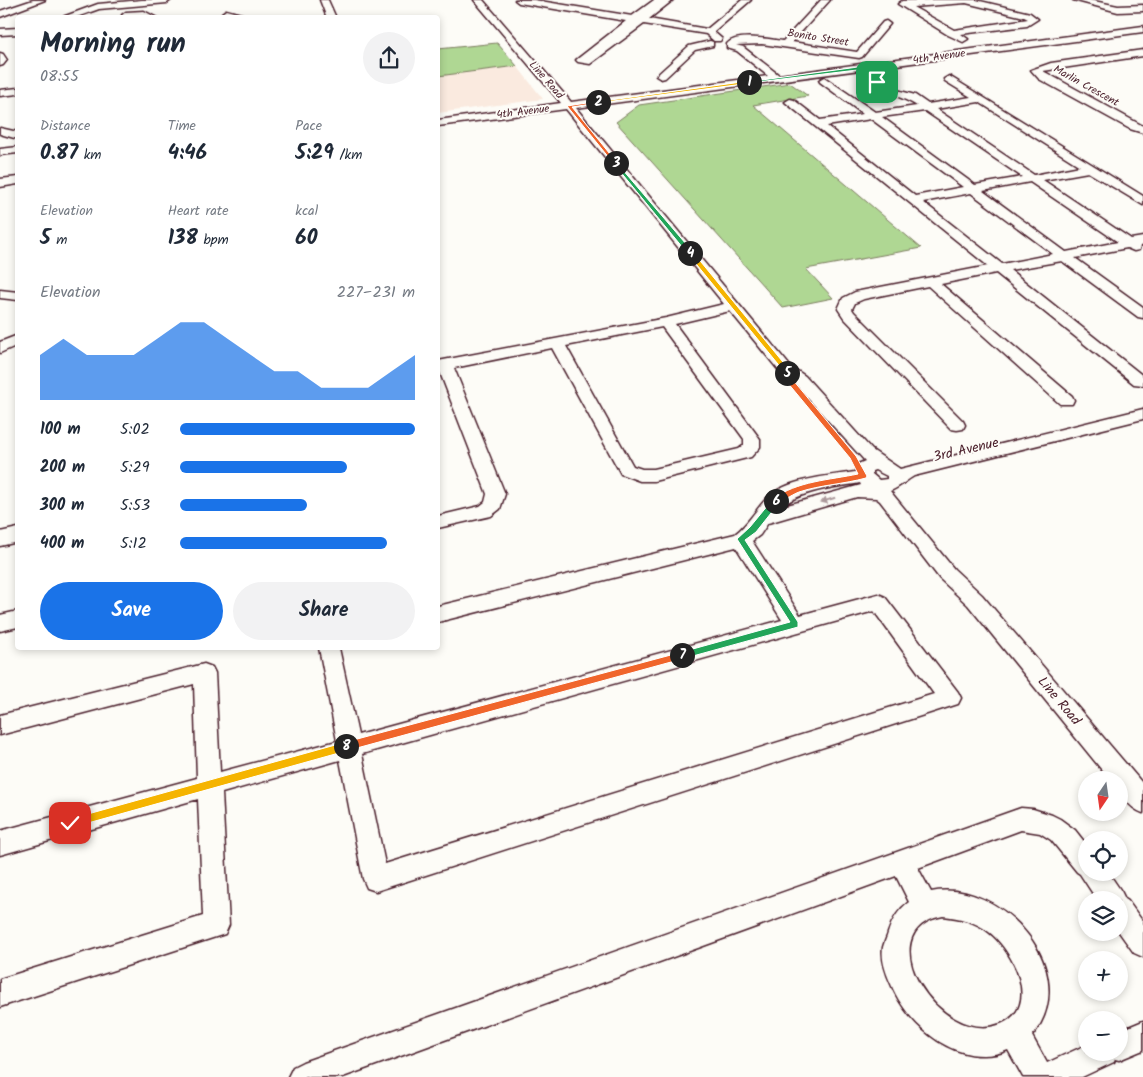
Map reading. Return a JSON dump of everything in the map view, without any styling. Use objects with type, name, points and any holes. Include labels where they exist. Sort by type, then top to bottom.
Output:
[{"type":"street","points":[[0,14],[42,0]]},
{"type":"street","points":[[72,15],[92,8],[167,0]]},
{"type":"street","points":[[324,0],[331,15]]},
{"type":"street","name":"Line Road","points":[[478,0],[569,106],[734,306],[785,369],[789,381],[853,457],[878,479],[947,574],[975,600],[1143,802]]},
{"type":"street","points":[[519,0],[709,32],[747,0]]},
{"type":"street","points":[[555,18],[582,0]]},
{"type":"street","points":[[651,10],[659,0]]},
{"type":"street","points":[[596,52],[651,10],[669,0]]},
{"type":"street","points":[[785,44],[826,0]]},
{"type":"street","points":[[894,0],[984,51]]},
{"type":"street","points":[[903,5],[966,0],[1027,15],[1034,19],[1026,23],[951,33]]},
{"type":"street","points":[[1076,0],[1118,9],[1143,8]]},
{"type":"street","points":[[226,13],[236,15]]},
{"type":"street","points":[[132,15],[146,15]]},
{"type":"street","name":"Bonito Street","points":[[730,45],[753,40],[859,55],[886,24]]},
{"type":"street","name":"4th Avenue","points":[[440,123],[1143,29]]},
{"type":"street","points":[[0,32],[15,31]]},
{"type":"street","points":[[709,32],[714,41]]},
{"type":"street","points":[[951,33],[955,42],[973,52]]},
{"type":"street","points":[[661,76],[692,48],[714,41],[740,49],[776,78]]},
{"type":"street","points":[[730,45],[726,51],[737,60]]},
{"type":"street","name":"Marlin Crescent","points":[[1143,53],[1036,70],[1044,77],[1143,130]]},
{"type":"street","points":[[0,56],[2,60],[0,64]]},
{"type":"street","points":[[872,66],[893,92],[911,97],[1031,178],[1136,242],[1143,253]]},
{"type":"street","points":[[858,68],[887,83]]},
{"type":"street","points":[[749,70],[762,80]]},
{"type":"street","points":[[949,79],[1143,201]]},
{"type":"street","points":[[824,80],[1143,314]]},
{"type":"street","points":[[0,93],[15,91]]},
{"type":"street","points":[[818,124],[981,99]]},
{"type":"street","points":[[790,102],[1140,381]]},
{"type":"street","points":[[0,131],[15,135]]},
{"type":"street","points":[[0,152],[15,150]]},
{"type":"street","points":[[913,200],[1090,168]]},
{"type":"street","points":[[0,183],[15,180]]},
{"type":"street","points":[[957,426],[845,309],[847,303],[860,295],[1136,242]]},
{"type":"street","points":[[931,282],[1066,400]]},
{"type":"street","points":[[0,294],[15,296]]},
{"type":"street","points":[[440,522],[485,511],[492,508],[496,502],[496,494],[441,366],[666,322],[734,306]]},
{"type":"street","points":[[557,343],[627,470],[640,475],[654,475],[745,453],[752,447],[752,439],[666,322]]},
{"type":"street","points":[[0,348],[15,340]]},
{"type":"street","name":"3rd Avenue","points":[[764,518],[878,479],[1143,414]]},
{"type":"street","points":[[440,614],[741,539],[764,518]]},
{"type":"street","points":[[0,539],[15,536]]},
{"type":"street","points":[[741,539],[795,624]]},
{"type":"street","points":[[0,843],[210,784],[349,746],[795,624],[878,602],[950,698],[376,879],[349,746],[329,650]]},
{"type":"street","points":[[0,623],[15,620]]},
{"type":"street","points":[[0,725],[204,674],[216,926],[0,993]]},
{"type":"street","points":[[303,1077],[1021,819],[1033,819],[1048,824],[1059,831],[1078,854]]},
{"type":"street","points":[[902,862],[924,907]]},
{"type":"street","points":[[943,903],[958,904],[986,914],[1006,928],[1021,947],[1032,968],[1036,991],[1032,1011],[1021,1028],[1014,1032],[1003,1038],[980,1041],[956,1035],[932,1021],[914,1002],[901,979],[896,956],[899,935],[909,918],[924,907],[943,903]]},
{"type":"street","points":[[1128,923],[1143,944]]},
{"type":"street","points":[[1014,1032],[1039,1077]]},
{"type":"street","points":[[1128,1042],[1143,1035]]},
{"type":"street","points":[[1050,1077],[1085,1061]]},
{"type":"shaded area","points":[[517,66],[543,99],[440,113],[440,76]]},
{"type":"green space","points":[[497,43],[517,66],[440,76],[440,49]]},
{"type":"green space","points":[[790,83],[808,96],[753,105],[921,248],[806,269],[833,298],[783,308],[616,122],[639,105]]},
{"type":"tunnel","points":[[892,80],[897,83]]},
{"type":"route","points":[[70,823],[795,624],[741,539],[764,518],[773,503],[785,494],[805,487],[852,480],[863,476],[862,472],[853,457],[789,381],[785,369],[569,106],[858,68],[877,82]]}]
